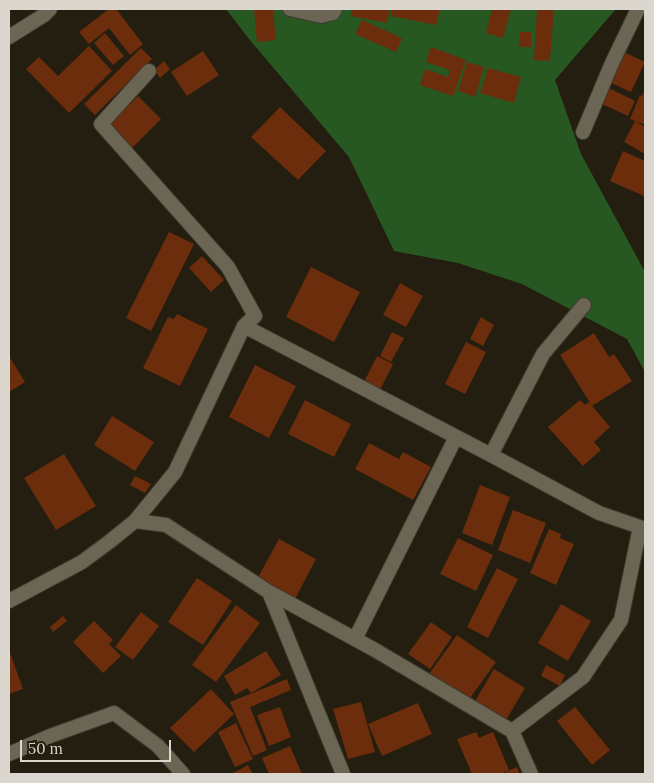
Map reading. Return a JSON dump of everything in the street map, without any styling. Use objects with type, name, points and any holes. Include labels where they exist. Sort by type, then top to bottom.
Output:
[{"type":"street","points":[[9,37],[44,15],[50,9]]},
{"type":"street","points":[[290,9],[322,16],[333,13],[335,9]]},
{"type":"street","points":[[583,132],[612,62],[638,9]]},
{"type":"street","points":[[9,601],[82,562],[110,542],[135,520],[175,472],[244,326],[255,316],[228,267],[101,124],[149,71]]},
{"type":"street","points":[[491,455],[542,354],[584,305]]},
{"type":"street","points":[[244,326],[599,513],[640,527],[621,620],[583,677],[512,731]]},
{"type":"street","points":[[355,639],[456,437]]},
{"type":"street","points":[[135,520],[166,525],[269,592],[355,639],[512,731],[531,774]]},
{"type":"street","points":[[269,592],[343,774]]},
{"type":"street","points":[[9,754],[50,736],[114,713],[158,746],[183,774]]},
{"type":"green space","points":[[226,9],[616,9],[555,80],[581,154],[645,272],[645,372],[627,339],[522,284],[458,263],[394,251],[349,157]]},
{"type":"building","points":[[109,9],[116,9],[143,44],[130,55],[109,28],[89,44],[79,32]]},
{"type":"building","points":[[273,9],[276,40],[257,42],[254,10]]},
{"type":"building","points":[[352,9],[390,9],[387,23],[351,16]]},
{"type":"building","points":[[392,9],[440,9],[436,25],[391,16]]},
{"type":"building","points":[[492,9],[511,9],[503,38],[486,33]]},
{"type":"building","points":[[537,9],[554,9],[550,61],[534,60]]},
{"type":"building","points":[[362,20],[402,38],[396,52],[355,34]]},
{"type":"building","points":[[520,32],[531,32],[531,47],[519,47]]},
{"type":"building","points":[[105,33],[124,56],[113,65],[94,43]]},
{"type":"building","points":[[89,46],[112,71],[69,113],[26,69],[39,57],[58,76]]},
{"type":"building","points":[[431,47],[466,60],[453,96],[420,85],[425,69],[448,77],[450,70],[426,62]]},
{"type":"building","points":[[141,48],[152,59],[95,115],[84,104]]},
{"type":"building","points":[[203,51],[219,75],[187,96],[171,72]]},
{"type":"building","points":[[624,52],[645,62],[631,92],[609,82]]},
{"type":"building","points":[[164,61],[170,69],[160,78],[154,70]]},
{"type":"building","points":[[467,62],[484,67],[475,97],[458,91]]},
{"type":"building","points":[[488,68],[521,77],[514,103],[480,93]]},
{"type":"building","points":[[607,87],[635,101],[628,116],[600,103]]},
{"type":"building","points":[[645,89],[645,125],[630,119],[640,95],[642,96]]},
{"type":"building","points":[[138,96],[161,119],[130,150],[107,127]]},
{"type":"building","points":[[280,107],[326,151],[298,180],[251,137]]},
{"type":"building","points":[[635,121],[645,127],[645,154],[624,142]]},
{"type":"building","points":[[623,151],[645,161],[644,196],[610,181]]},
{"type":"building","points":[[169,232],[194,244],[151,331],[126,318]]},
{"type":"building","points":[[202,256],[224,280],[211,292],[189,268]]},
{"type":"building","points":[[311,267],[360,292],[334,342],[286,317]]},
{"type":"building","points":[[400,283],[423,296],[406,327],[383,315]]},
{"type":"building","points":[[177,314],[208,329],[180,386],[143,368],[168,317],[174,319]]},
{"type":"building","points":[[481,317],[494,325],[483,346],[470,339]]},
{"type":"building","points":[[392,332],[404,338],[391,362],[380,356]]},
{"type":"building","points":[[594,333],[609,357],[614,354],[632,381],[592,406],[560,355]]},
{"type":"building","points":[[466,342],[486,352],[465,394],[445,384]]},
{"type":"building","points":[[9,356],[25,382],[9,392]]},
{"type":"building","points":[[377,356],[393,364],[380,390],[364,382]]},
{"type":"building","points":[[255,365],[296,386],[269,438],[229,417]]},
{"type":"building","points":[[305,400],[351,424],[334,457],[288,434]]},
{"type":"building","points":[[580,400],[585,405],[589,402],[610,427],[594,442],[601,450],[583,466],[548,427]]},
{"type":"building","points":[[112,416],[154,442],[135,471],[94,445]]},
{"type":"building","points":[[369,443],[399,459],[403,452],[431,467],[413,500],[355,469]]},
{"type":"building","points":[[64,454],[96,506],[56,530],[24,478]]},
{"type":"building","points":[[135,476],[151,484],[145,493],[130,485]]},
{"type":"building","points":[[480,485],[510,497],[492,545],[462,533]]},
{"type":"building","points":[[513,510],[546,523],[530,563],[498,550]]},
{"type":"building","points":[[549,529],[561,534],[560,538],[574,544],[556,585],[530,573]]},
{"type":"building","points":[[458,538],[493,555],[476,591],[440,574]]},
{"type":"building","points":[[279,539],[316,559],[294,601],[256,581]]},
{"type":"building","points":[[497,568],[518,579],[488,638],[467,627]]},
{"type":"building","points":[[197,578],[232,601],[203,645],[168,622]]},
{"type":"building","points":[[561,604],[591,621],[568,661],[538,643]]},
{"type":"building","points":[[236,605],[260,623],[216,682],[192,665]]},
{"type":"building","points":[[141,612],[159,626],[133,660],[115,647]]},
{"type":"building","points":[[63,616],[67,621],[53,632],[50,627]]},
{"type":"building","points":[[94,621],[113,640],[109,644],[121,656],[103,673],[73,642]]},
{"type":"building","points":[[431,622],[452,637],[430,669],[408,654]]},
{"type":"building","points":[[457,635],[496,662],[468,701],[429,674]]},
{"type":"building","points":[[9,650],[23,689],[9,694]]},
{"type":"building","points":[[266,651],[281,675],[251,693],[247,688],[235,695],[224,676]]},
{"type":"building","points":[[546,665],[565,675],[560,686],[541,676]]},
{"type":"building","points":[[494,669],[525,688],[506,720],[475,701]]},
{"type":"building","points":[[287,679],[291,690],[250,707],[267,750],[253,756],[230,702]]},
{"type":"building","points":[[211,689],[234,714],[194,752],[170,728]]},
{"type":"building","points":[[361,702],[375,752],[348,759],[333,709]]},
{"type":"building","points":[[418,703],[432,734],[382,756],[368,724]]},
{"type":"building","points":[[280,707],[291,737],[269,746],[257,715]]},
{"type":"building","points":[[575,707],[610,750],[592,765],[557,721]]},
{"type":"building","points":[[236,723],[253,759],[235,767],[218,732]]},
{"type":"building","points":[[476,732],[479,738],[493,732],[509,770],[500,774],[472,774],[457,739]]},
{"type":"building","points":[[290,746],[302,774],[269,774],[262,758]]},
{"type":"building","points":[[248,765],[253,774],[231,774]]},
{"type":"building","points":[[517,767],[520,774],[502,774],[510,770]]}]
